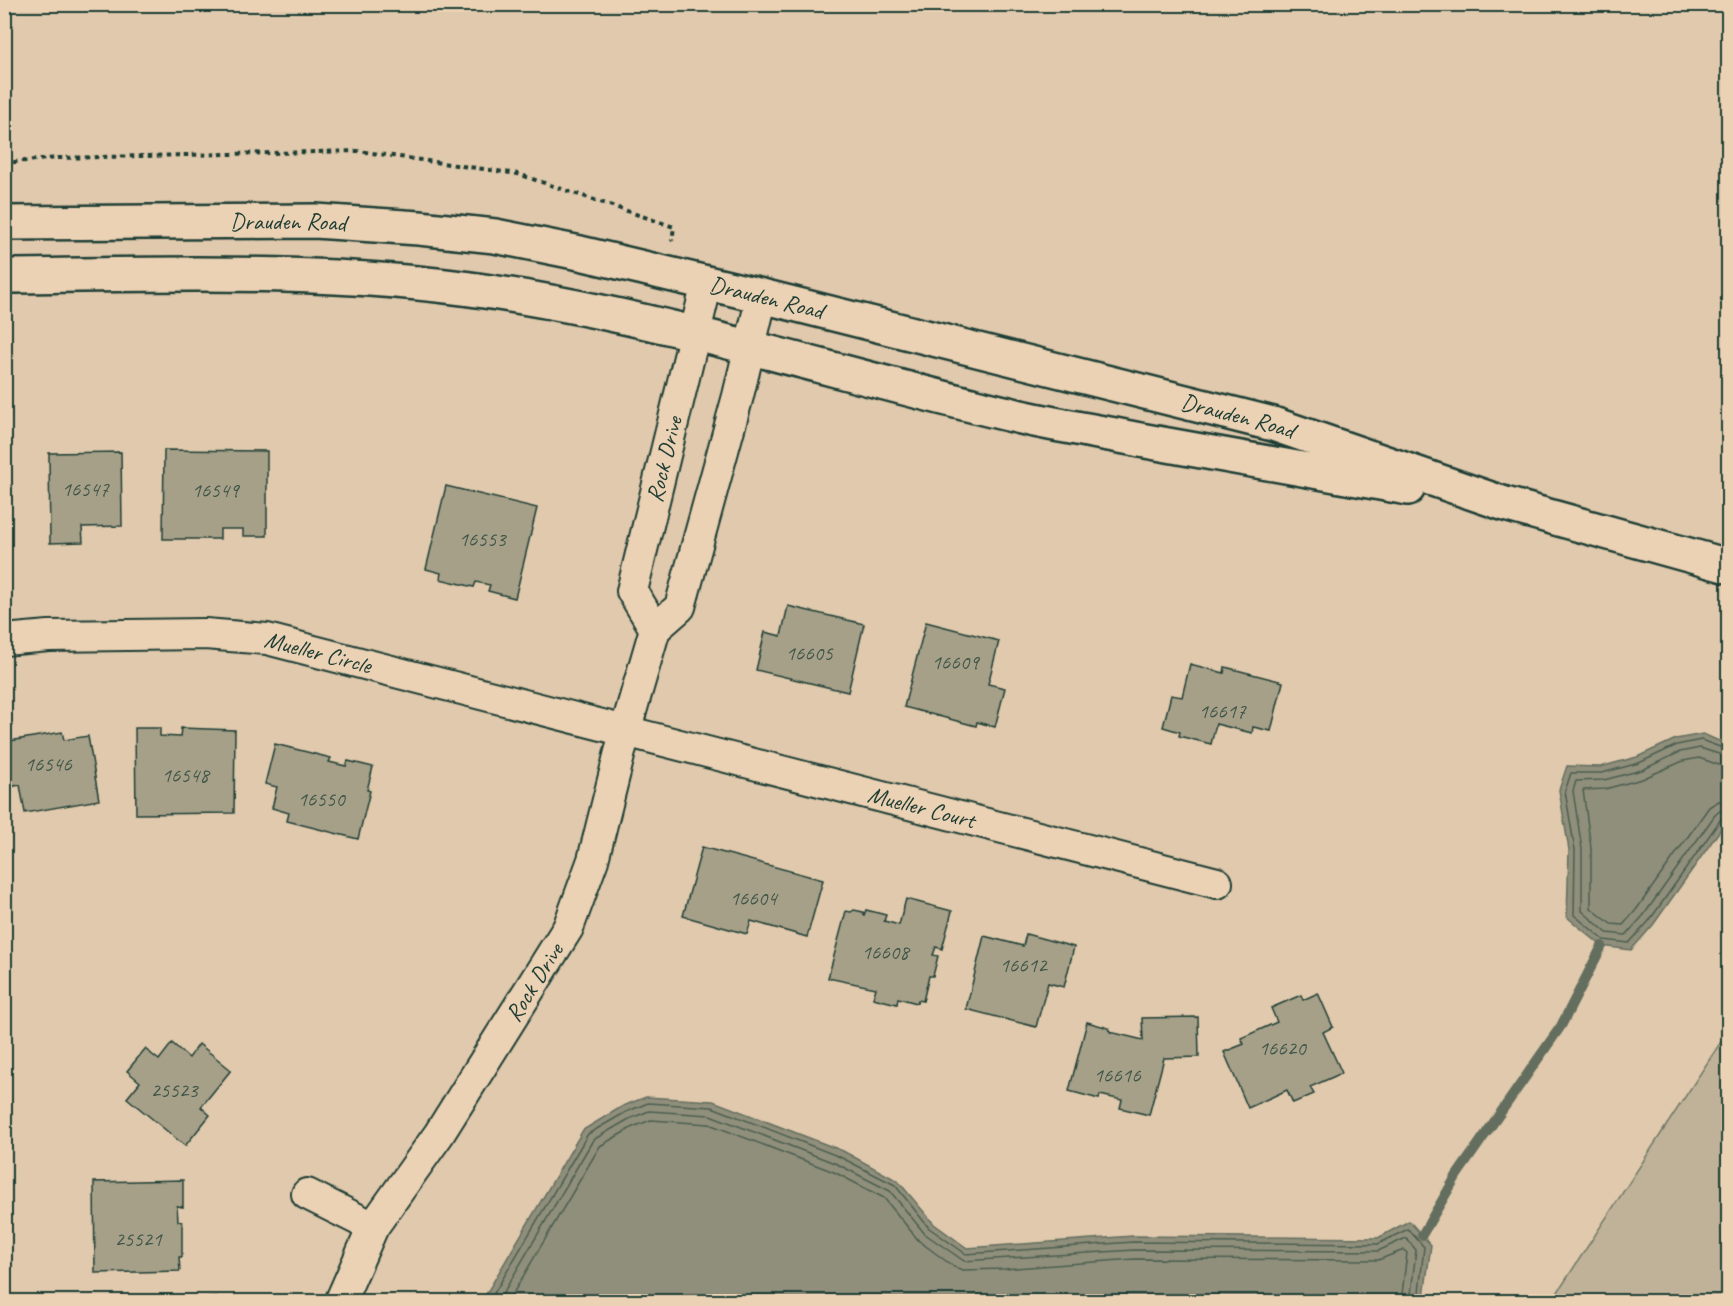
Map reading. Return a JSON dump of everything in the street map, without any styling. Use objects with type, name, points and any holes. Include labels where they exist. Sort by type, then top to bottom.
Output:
[{"type":"street","name":"Drauden Road","points":[[4,223],[315,221],[419,228],[506,238],[591,255],[762,296],[1273,424],[1505,504],[1728,566]]},
{"type":"street","name":"Drauden Road","points":[[4,276],[212,273],[310,275],[410,281],[573,305],[750,347],[1024,418],[1505,504]]},
{"type":"street","name":"Rock Drive","points":[[340,1302],[373,1227],[439,1134],[568,928],[593,860],[625,732],[655,629],[632,591],[707,283]]},
{"type":"street","points":[[655,629],[680,607],[762,296]]},
{"type":"street","name":"Mueller Circle","points":[[4,640],[49,636],[205,634],[267,639],[625,732]]},
{"type":"street","name":"Mueller Court","points":[[625,732],[1217,883]]},
{"type":"street","points":[[307,1194],[373,1227]]},
{"type":"path","points":[[4,163],[58,158],[358,151],[518,174],[675,227],[671,247]]},
{"type":"shaded area","points":[[1728,1031],[1728,1301],[1552,1301]]},
{"type":"water","points":[[1703,734],[1728,745],[1728,819],[1653,925],[1631,950],[1602,946],[1567,917],[1569,850],[1559,790],[1567,766],[1600,767],[1637,757],[1676,739]]},
{"type":"water","points":[[646,1097],[713,1101],[843,1151],[898,1181],[934,1224],[967,1248],[1133,1236],[1378,1238],[1409,1221],[1431,1245],[1423,1302],[482,1301],[583,1130],[623,1106]]},
{"type":"building","points":[[164,450],[267,451],[267,536],[243,536],[243,529],[220,529],[220,539],[163,539]]},
{"type":"building","points":[[121,452],[122,526],[82,527],[83,542],[50,543],[49,453]]},
{"type":"building","points":[[446,486],[537,508],[515,598],[488,591],[490,585],[476,582],[474,587],[440,579],[441,573],[426,569]]},
{"type":"building","points":[[788,606],[864,624],[848,692],[756,670],[765,632],[781,636]]},
{"type":"building","points":[[926,622],[999,641],[988,684],[1005,688],[995,727],[977,722],[976,726],[904,707]]},
{"type":"building","points":[[1190,664],[1224,673],[1225,667],[1283,682],[1271,731],[1253,727],[1252,733],[1216,724],[1211,744],[1179,736],[1180,732],[1163,727],[1171,695],[1182,697]]},
{"type":"building","points":[[135,728],[160,728],[160,736],[180,737],[181,728],[235,730],[234,813],[136,814]]},
{"type":"building","points":[[62,732],[64,740],[88,736],[99,800],[25,813],[20,785],[4,788],[4,742]]},
{"type":"building","points":[[275,744],[331,758],[329,762],[346,766],[348,761],[373,767],[367,790],[370,791],[358,839],[287,821],[289,813],[272,808],[277,787],[265,784]]},
{"type":"building","points":[[702,847],[823,880],[807,937],[751,921],[747,934],[683,916]]},
{"type":"building","points":[[906,899],[952,911],[942,949],[936,947],[933,955],[938,956],[933,976],[929,976],[923,1001],[918,1000],[917,1003],[898,998],[897,1004],[873,998],[876,988],[828,978],[846,911],[863,912],[864,915],[866,910],[886,915],[884,921],[899,925]]},
{"type":"building","points":[[1026,934],[1074,947],[1064,987],[1048,983],[1036,1027],[966,1009],[984,936],[1023,946]]},
{"type":"building","points":[[1318,993],[1333,1027],[1323,1032],[1342,1073],[1310,1087],[1314,1094],[1293,1103],[1287,1090],[1248,1108],[1224,1052],[1244,1044],[1241,1038],[1277,1022],[1271,1008],[1301,995],[1303,1000]]},
{"type":"building","points":[[1198,1017],[1199,1057],[1164,1058],[1149,1115],[1120,1108],[1122,1100],[1100,1095],[1099,1099],[1069,1091],[1087,1022],[1109,1028],[1110,1032],[1143,1040],[1142,1018]]},
{"type":"building","points":[[172,1043],[189,1058],[199,1044],[231,1070],[201,1107],[210,1115],[185,1146],[127,1098],[140,1082],[127,1071],[145,1049],[159,1060]]},
{"type":"building","points":[[183,1180],[183,1207],[177,1206],[178,1221],[182,1222],[180,1271],[95,1273],[94,1182]]},
{"type":"building","points":[[217,1298],[217,1302],[177,1302],[177,1299]]},
{"type":"waterway","points":[[1422,1235],[1457,1175],[1561,1026],[1602,946]]}]
